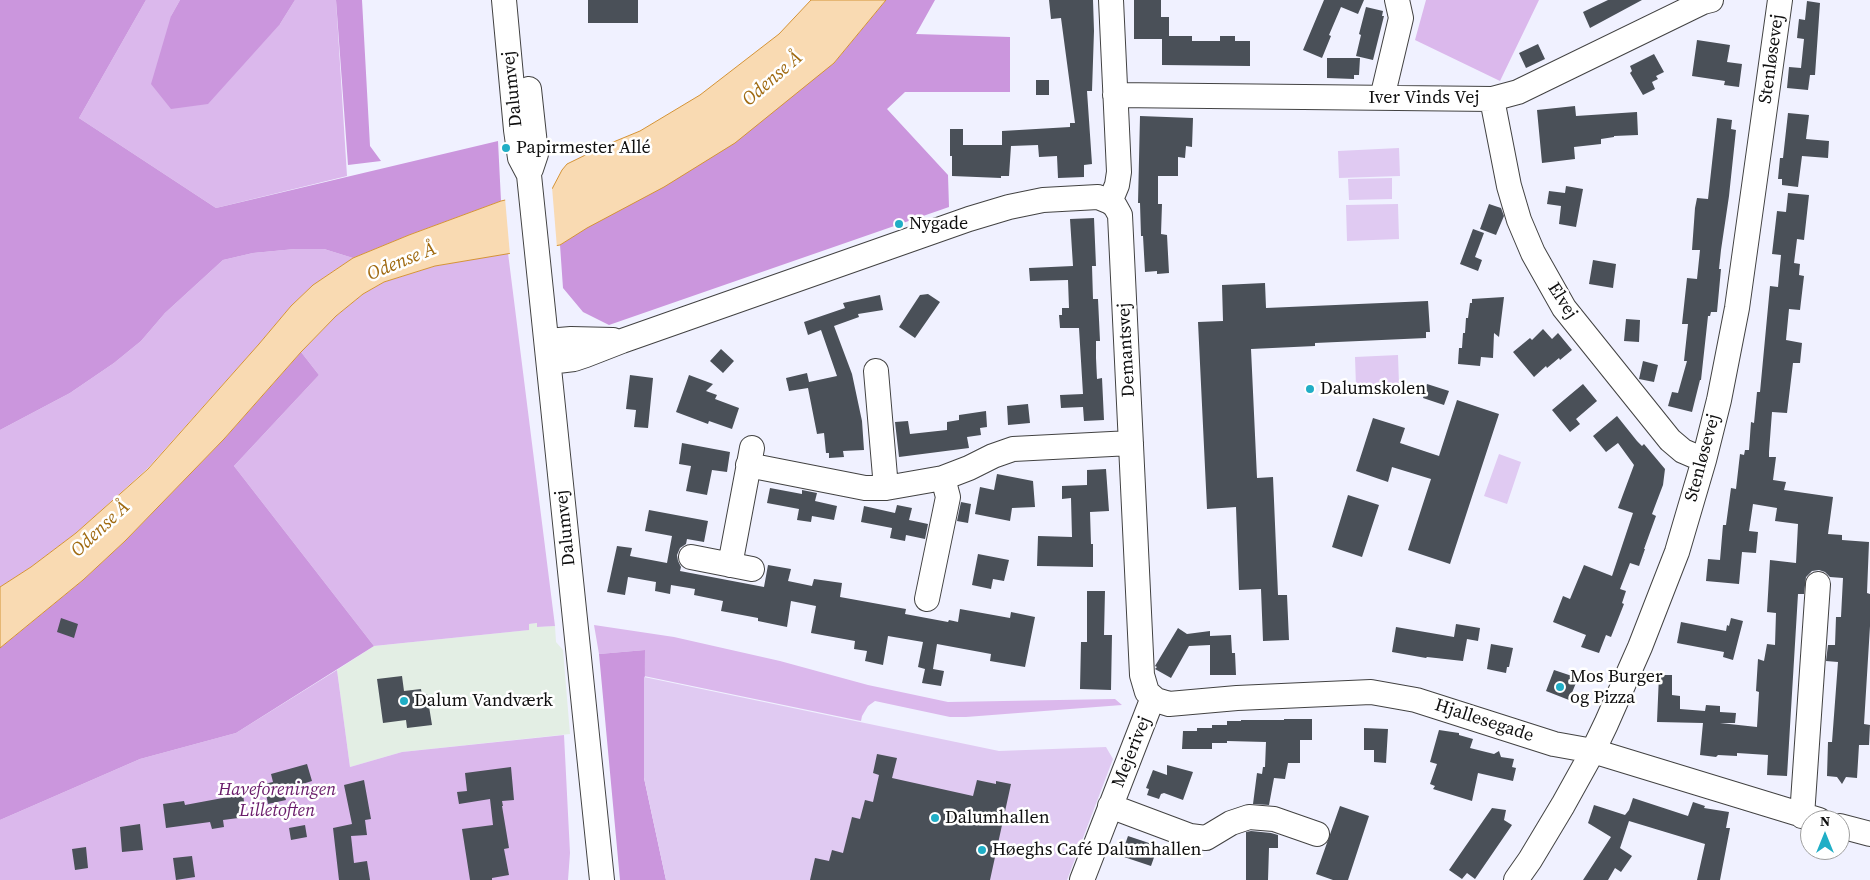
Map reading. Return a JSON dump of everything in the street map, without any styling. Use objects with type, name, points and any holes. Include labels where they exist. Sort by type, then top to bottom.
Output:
[{"type":"street","name":"Dalumvej","points":[[504,0],[520,158],[529,175],[602,880]]},
{"type":"street","name":"Dalumvej","points":[[520,0],[536,154],[529,175]]},
{"type":"street","points":[[548,352],[576,339],[622,341],[969,219],[1009,207],[1043,200],[1098,197],[1110,202],[1117,185],[1119,172],[1111,0]]},
{"type":"street","points":[[1382,98],[1401,18],[1397,0]]},
{"type":"street","name":"Iver Vinds Vej","points":[[1115,95],[1492,99],[1518,92],[1711,0]]},
{"type":"street","name":"Stenløsevej","points":[[1516,880],[1553,822],[1593,751],[1640,647],[1677,552],[1704,460],[1719,400],[1737,308],[1777,0]]},
{"type":"street","name":"Elvej","points":[[1492,99],[1509,186],[1519,220],[1533,253],[1564,308],[1670,440],[1683,452],[1704,460]]},
{"type":"street","name":"Demantsvej","points":[[1110,202],[1115,206],[1120,215],[1142,675],[1147,692],[1156,700]]},
{"type":"street","points":[[876,371],[886,488]]},
{"type":"street","points":[[691,557],[741,567],[750,457],[865,488],[886,488],[943,478],[1013,448],[1131,443]]},
{"type":"street","points":[[927,599],[948,497],[943,478]]},
{"type":"street","name":"Hjallesegade","points":[[1811,810],[1818,584]]},
{"type":"street","name":"Hjallesegade","points":[[1156,700],[1169,704],[1237,698],[1371,692],[1416,700],[1554,744],[1593,751],[1800,815]]},
{"type":"street","name":"Mejerivej","points":[[1082,880],[1150,706],[1156,700]]},
{"type":"street","name":"Mejerivej","points":[[1110,806],[1190,836],[1206,838],[1231,823],[1249,818],[1274,818],[1317,834]]},
{"type":"street","points":[[1850,829],[1870,834]]},
{"type":"shaded area","points":[[0,0],[146,0],[79,118],[216,208],[498,141],[501,201],[353,258],[324,249],[295,249],[253,253],[223,260],[165,313],[141,341],[114,363],[70,393],[0,430]]},
{"type":"shaded area","points":[[180,0],[295,0],[280,24],[208,104],[171,109],[151,84],[171,16]]},
{"type":"shaded area","points":[[336,0],[362,0],[370,146],[381,161],[348,165]]},
{"type":"shaded area","points":[[886,0],[935,0],[916,34],[1010,37],[1010,92],[905,92],[887,109],[948,175],[949,207],[609,325],[583,312],[563,288],[560,245],[834,63]]},
{"type":"shaded area","points":[[1399,148],[1400,176],[1339,178],[1338,151]]},
{"type":"shaded area","points":[[1392,178],[1392,199],[1349,200],[1348,179]]},
{"type":"shaded area","points":[[1398,204],[1399,239],[1347,241],[1346,205]]},
{"type":"shaded area","points":[[301,352],[319,375],[234,466],[374,646],[236,733],[140,759],[0,820],[0,648],[83,580],[125,541],[224,439]]},
{"type":"shaded area","points":[[1398,355],[1399,384],[1356,386],[1355,357]]},
{"type":"shaded area","points":[[1499,454],[1521,462],[1507,504],[1484,496]]},
{"type":"shaded area","points":[[537,623],[537,627],[555,626],[556,642],[563,650],[570,734],[402,752],[350,767],[337,670],[374,646],[528,630],[529,624]]},
{"type":"shaded area","points":[[645,650],[644,778],[666,880],[620,880],[599,654]]},
{"type":"shaded area","points":[[644,677],[999,751],[1106,747],[1113,759],[1067,880],[666,880],[644,778]]},
{"type":"green space","points":[[146,0],[180,0],[171,16],[280,24],[295,0],[336,0],[347,176],[216,208],[79,118]]},
{"type":"green space","points":[[1426,0],[1539,0],[1500,81],[1415,40]]},
{"type":"green space","points":[[295,249],[324,249],[353,258],[313,285],[291,306],[148,468],[76,533],[31,567],[0,587],[0,430],[70,393],[114,363],[141,341],[165,313],[223,260],[253,253]]},
{"type":"green space","points":[[508,253],[555,626],[537,627],[537,623],[529,624],[529,630],[374,646],[234,466],[319,375],[301,352],[336,316],[363,294],[384,282],[435,266]]},
{"type":"green space","points":[[594,625],[674,637],[780,661],[868,685],[948,702],[1115,699],[1122,705],[950,717],[875,701],[868,706],[861,721],[644,676],[645,650],[599,654]]},
{"type":"green space","name":"Haveforeningen Lilletoften","points":[[337,670],[350,767],[402,752],[564,735],[570,853],[568,880],[0,880],[0,820],[140,759],[236,733]]},
{"type":"water","name":"Odense Å","points":[[811,0],[886,0],[834,63],[735,143],[664,187],[587,228],[560,245],[435,266],[384,282],[363,294],[336,316],[301,352],[224,439],[125,541],[83,580],[0,648],[0,587],[31,567],[76,533],[148,469],[291,306],[313,285],[353,258],[409,235],[501,201],[552,189],[567,164],[640,131],[700,95],[779,34]]},
{"type":"pier","points":[[552,187],[557,248],[510,255],[505,198]]},
{"type":"building","points":[[588,0],[638,0],[638,23],[588,23]]},
{"type":"building","points":[[1049,0],[1093,0],[1092,91],[1087,91],[1092,164],[1084,165],[1084,177],[1058,178],[1057,156],[1039,157],[1038,145],[1011,146],[1009,176],[1001,176],[1001,178],[952,176],[950,129],[963,129],[963,145],[1002,145],[1002,131],[1070,127],[1070,123],[1075,123],[1061,18],[1051,19]]},
{"type":"building","points":[[1134,0],[1161,0],[1161,17],[1169,17],[1169,36],[1192,36],[1192,41],[1220,41],[1220,36],[1235,36],[1235,41],[1250,41],[1250,66],[1162,65],[1162,39],[1134,39]]},
{"type":"building","points":[[1324,0],[1364,0],[1358,14],[1341,7],[1322,58],[1303,50]]},
{"type":"building","points":[[1608,0],[1642,0],[1590,28],[1583,12]]},
{"type":"building","points":[[1807,1],[1820,3],[1815,75],[1810,75],[1808,90],[1787,88],[1789,67],[1801,68],[1804,39],[1797,38],[1799,19],[1805,20]]},
{"type":"building","points":[[1366,7],[1383,11],[1382,16],[1384,16],[1373,60],[1356,56]]},
{"type":"building","points":[[1697,40],[1730,45],[1727,62],[1742,64],[1739,87],[1724,85],[1725,81],[1692,76]]},
{"type":"building","points":[[1538,44],[1545,59],[1526,68],[1519,53]]},
{"type":"building","points":[[1654,54],[1664,72],[1656,76],[1658,79],[1652,82],[1655,89],[1643,95],[1630,73],[1632,71],[1630,66]]},
{"type":"building","points":[[1327,58],[1360,58],[1359,75],[1354,75],[1354,79],[1327,78]]},
{"type":"building","points":[[1036,80],[1049,80],[1049,95],[1036,95]]},
{"type":"building","points":[[1575,106],[1576,116],[1637,112],[1638,135],[1614,136],[1601,139],[1601,144],[1574,147],[1575,159],[1542,163],[1537,110]]},
{"type":"building","points":[[1788,113],[1809,115],[1806,139],[1829,141],[1828,158],[1802,156],[1798,187],[1782,185],[1782,179],[1778,179],[1780,158],[1783,158]]},
{"type":"building","points":[[1140,116],[1193,118],[1192,147],[1186,146],[1185,158],[1178,157],[1178,176],[1158,176],[1158,204],[1162,204],[1161,234],[1167,235],[1169,273],[1145,272],[1140,203],[1138,203]]},
{"type":"building","points":[[1717,118],[1732,120],[1731,129],[1736,130],[1719,269],[1721,269],[1717,312],[1711,312],[1710,316],[1708,316],[1701,380],[1692,412],[1668,406],[1672,392],[1678,393],[1687,361],[1684,361],[1688,324],[1682,324],[1687,278],[1697,279],[1700,250],[1692,250],[1695,208],[1697,198],[1708,199]]},
{"type":"building","points":[[1566,186],[1583,189],[1576,227],[1559,224],[1561,206],[1547,204],[1549,191],[1565,193]]},
{"type":"building","points":[[1788,193],[1809,195],[1804,240],[1797,239],[1794,263],[1800,264],[1799,275],[1804,276],[1800,310],[1789,309],[1786,340],[1802,343],[1800,363],[1793,363],[1787,413],[1772,412],[1769,457],[1776,457],[1773,480],[1786,482],[1784,490],[1833,497],[1828,534],[1842,535],[1842,540],[1869,542],[1867,593],[1870,594],[1870,626],[1864,724],[1870,725],[1869,745],[1859,745],[1857,778],[1846,777],[1842,784],[1837,777],[1827,776],[1828,742],[1832,742],[1838,662],[1826,661],[1828,645],[1835,645],[1836,617],[1841,617],[1843,578],[1830,577],[1825,572],[1819,570],[1812,571],[1806,577],[1804,594],[1798,594],[1787,776],[1767,775],[1768,755],[1737,753],[1737,756],[1718,755],[1716,757],[1700,755],[1703,723],[1657,722],[1659,675],[1672,675],[1672,695],[1680,696],[1680,709],[1705,711],[1706,705],[1720,706],[1720,712],[1736,713],[1735,723],[1720,723],[1757,727],[1759,692],[1756,691],[1758,659],[1764,661],[1767,644],[1775,645],[1776,613],[1767,612],[1770,560],[1796,563],[1798,524],[1775,521],[1777,508],[1753,504],[1749,531],[1758,532],[1756,553],[1742,552],[1739,584],[1706,581],[1708,559],[1720,560],[1723,525],[1726,525],[1731,488],[1736,489],[1740,454],[1744,455],[1745,450],[1749,450],[1751,422],[1754,423],[1757,392],[1760,392],[1770,286],[1778,287],[1781,255],[1772,254],[1777,211],[1786,212]]},
{"type":"building","points":[[1489,204],[1501,208],[1504,216],[1496,235],[1480,229]]},
{"type":"building","points":[[1094,218],[1096,266],[1092,266],[1093,299],[1098,299],[1100,341],[1096,341],[1097,379],[1102,378],[1104,420],[1084,421],[1083,407],[1061,408],[1060,395],[1083,394],[1079,328],[1060,328],[1059,315],[1062,315],[1062,308],[1069,308],[1068,280],[1030,281],[1029,268],[1073,266],[1070,219]]},
{"type":"building","points":[[1473,229],[1484,233],[1475,257],[1482,260],[1478,271],[1460,264]]},
{"type":"building","points":[[1593,260],[1616,264],[1613,288],[1589,284]]},
{"type":"building","points":[[1265,283],[1266,308],[1428,301],[1430,332],[1426,332],[1426,338],[1315,343],[1315,346],[1251,349],[1257,478],[1273,477],[1278,595],[1287,595],[1289,640],[1263,641],[1261,589],[1239,590],[1236,507],[1207,509],[1198,322],[1223,321],[1222,285]]},
{"type":"building","points":[[928,294],[940,302],[915,338],[899,327],[920,295]]},
{"type":"building","points":[[880,295],[883,310],[858,314],[859,317],[834,326],[852,374],[862,421],[864,450],[843,451],[844,457],[829,458],[829,453],[826,453],[824,433],[817,434],[808,388],[789,391],[786,378],[807,373],[809,382],[837,376],[821,330],[808,335],[804,322],[845,308],[843,303]]},
{"type":"building","points":[[1504,297],[1499,337],[1494,333],[1493,358],[1481,357],[1480,366],[1458,364],[1459,348],[1462,348],[1466,318],[1468,318],[1472,299]]},
{"type":"building","points":[[1626,319],[1640,320],[1639,342],[1624,341]]},
{"type":"building","points":[[1543,329],[1552,339],[1558,333],[1572,350],[1547,368],[1546,366],[1534,377],[1513,352],[1530,338],[1532,340]]},
{"type":"building","points":[[721,349],[734,361],[723,373],[710,361]]},
{"type":"building","points":[[1643,361],[1658,365],[1654,382],[1639,379]]},
{"type":"building","points":[[630,375],[653,378],[648,428],[634,427],[636,410],[626,409]]},
{"type":"building","points":[[689,375],[713,384],[706,391],[717,395],[715,399],[739,408],[732,429],[709,421],[708,424],[676,412]]},
{"type":"building","points":[[1427,384],[1449,391],[1444,405],[1423,398]]},
{"type":"building","points":[[1583,384],[1597,401],[1576,419],[1580,424],[1570,432],[1552,410]]},
{"type":"building","points":[[1457,400],[1499,414],[1450,564],[1408,550],[1431,479],[1392,467],[1388,482],[1356,471],[1373,418],[1405,428],[1400,443],[1439,456]]},
{"type":"building","points":[[1028,404],[1030,423],[1008,425],[1007,406]]},
{"type":"building","points":[[986,411],[987,427],[980,428],[981,435],[967,437],[969,448],[899,457],[895,422],[908,421],[910,434],[947,430],[947,422],[959,420],[959,415]]},
{"type":"building","points":[[1617,416],[1637,441],[1642,446],[1644,444],[1665,469],[1663,485],[1652,514],[1656,516],[1639,566],[1630,563],[1620,589],[1626,591],[1622,603],[1624,604],[1611,637],[1606,635],[1599,653],[1581,647],[1586,635],[1553,622],[1563,596],[1570,599],[1584,565],[1612,576],[1633,513],[1618,508],[1634,465],[1618,443],[1606,452],[1593,436]]},
{"type":"building","points":[[682,443],[730,452],[727,472],[712,470],[707,495],[686,491],[691,466],[679,464]]},
{"type":"building","points":[[1106,469],[1109,511],[1090,512],[1093,567],[1037,566],[1038,536],[1072,537],[1071,498],[1062,499],[1062,486],[1087,485],[1087,470]]},
{"type":"building","points":[[997,474],[1033,481],[1035,507],[1012,508],[1010,521],[975,514],[980,487],[994,490]]},
{"type":"building","points":[[770,488],[802,494],[802,490],[817,493],[815,501],[837,506],[834,520],[812,516],[811,522],[797,520],[799,509],[767,503]]},
{"type":"building","points":[[1348,495],[1379,505],[1362,557],[1332,547]]},
{"type":"building","points":[[961,502],[971,504],[968,523],[957,521]]},
{"type":"building","points":[[897,505],[912,508],[909,520],[928,524],[925,539],[906,535],[905,541],[890,538],[892,528],[861,522],[864,506],[895,513]]},
{"type":"building","points":[[649,510],[708,521],[704,542],[687,539],[686,544],[680,548],[677,555],[681,567],[680,571],[764,587],[768,565],[791,569],[788,581],[812,586],[814,579],[842,583],[840,597],[906,609],[905,614],[948,622],[949,620],[958,622],[960,609],[1010,618],[1011,612],[1035,617],[1025,667],[990,661],[991,654],[937,644],[933,669],[944,671],[941,686],[922,683],[925,669],[918,667],[923,642],[888,636],[883,665],[865,661],[867,651],[854,649],[855,641],[811,633],[816,606],[791,601],[787,627],[758,621],[758,618],[721,611],[723,601],[694,595],[695,589],[671,585],[670,594],[655,591],[656,582],[628,577],[625,595],[607,592],[617,546],[632,548],[630,556],[667,563],[672,536],[645,531]]},
{"type":"building","points":[[978,554],[1009,560],[1004,581],[993,579],[991,589],[972,585]]},
{"type":"building","points":[[1087,591],[1105,591],[1104,635],[1112,635],[1111,690],[1080,689],[1081,642],[1087,642]]},
{"type":"building","points":[[61,618],[78,624],[74,638],[57,632]]},
{"type":"building","points":[[1731,618],[1743,621],[1733,660],[1723,657],[1724,652],[1677,643],[1681,622],[1726,631]]},
{"type":"building","points":[[1456,624],[1480,628],[1478,641],[1467,639],[1463,661],[1426,658],[1392,652],[1396,627],[1454,637]]},
{"type":"building","points":[[1178,628],[1187,634],[1210,631],[1210,636],[1231,635],[1232,653],[1235,653],[1236,675],[1210,675],[1210,645],[1189,646],[1171,678],[1155,669]]},
{"type":"building","points":[[1491,644],[1513,648],[1506,673],[1487,669]]},
{"type":"building","points":[[1554,670],[1578,678],[1569,700],[1546,691]]},
{"type":"building","name":"Dalum Vandværk","points":[[402,676],[404,691],[421,689],[422,695],[427,694],[432,725],[407,728],[406,720],[383,723],[377,679]]},
{"type":"building","points":[[1312,719],[1312,740],[1300,740],[1300,763],[1288,763],[1285,779],[1274,778],[1269,805],[1253,804],[1257,773],[1262,774],[1263,767],[1265,767],[1266,742],[1227,741],[1227,743],[1212,743],[1212,749],[1182,749],[1183,731],[1197,731],[1197,728],[1212,728],[1212,725],[1227,725],[1227,721]]},
{"type":"building","points":[[1364,728],[1388,729],[1386,763],[1374,762],[1374,750],[1364,750]]},
{"type":"building","points":[[1439,730],[1459,733],[1459,735],[1473,739],[1470,748],[1494,754],[1499,751],[1501,757],[1514,759],[1512,767],[1516,768],[1513,781],[1478,773],[1472,801],[1433,789],[1435,786],[1430,784],[1437,764],[1430,762]]},
{"type":"building","name":"Dalumhallen","points":[[877,754],[897,758],[892,778],[973,796],[977,780],[996,784],[996,781],[1011,784],[990,880],[810,880],[815,858],[829,861],[832,850],[843,853],[852,817],[860,819],[865,800],[873,802],[879,775],[873,773]]},
{"type":"building","points":[[307,764],[312,781],[283,790],[286,800],[268,804],[264,784],[273,782],[271,774]]},
{"type":"building","points":[[1167,765],[1193,772],[1183,800],[1164,793],[1161,794],[1159,799],[1147,795],[1149,789],[1146,788],[1153,770],[1167,775]]},
{"type":"building","points":[[511,767],[514,800],[502,801],[509,848],[504,849],[509,875],[492,878],[492,880],[470,880],[462,829],[493,825],[490,799],[459,804],[457,792],[467,791],[465,773]]},
{"type":"building","points":[[364,780],[371,819],[365,820],[367,835],[351,836],[354,863],[367,861],[370,880],[339,880],[333,828],[352,824],[344,785]]},
{"type":"building","points":[[242,786],[246,817],[223,820],[224,827],[212,829],[210,822],[166,828],[163,804],[184,801],[185,805],[228,797],[227,789]]},
{"type":"building","points":[[1633,798],[1688,816],[1693,802],[1705,806],[1704,808],[1729,812],[1726,828],[1730,828],[1720,880],[1697,880],[1705,844],[1629,821],[1620,848],[1632,856],[1621,872],[1615,868],[1608,880],[1583,880],[1611,837],[1588,823],[1594,805],[1625,815]]},
{"type":"building","points":[[1340,806],[1369,816],[1348,880],[1333,880],[1316,874]]},
{"type":"building","points":[[1492,808],[1506,810],[1504,820],[1512,825],[1475,879],[1467,873],[1462,879],[1449,870]]},
{"type":"building","points":[[140,824],[143,850],[122,852],[120,827]]},
{"type":"building","points":[[305,825],[307,837],[291,840],[289,828]]},
{"type":"building","points":[[1246,832],[1278,835],[1278,848],[1269,848],[1268,880],[1246,880]]},
{"type":"building","points":[[1128,836],[1158,846],[1151,866],[1121,856]]},
{"type":"building","points":[[86,847],[88,868],[75,870],[72,849]]},
{"type":"building","points":[[192,856],[195,877],[176,880],[173,858]]},
{"type":"place","name":"Papirmester Allé","points":[[506,148]]},
{"type":"place","name":"Nygade","points":[[899,224]]},
{"type":"place","name":"Dalumskolen","points":[[1310,389]]},
{"type":"place","name":"Mos Burger og Pizza","points":[[1560,687]]},
{"type":"place","name":"Dalum Vandværk","points":[[404,701]]},
{"type":"place","name":"Dalumhallen","points":[[935,818]]},
{"type":"place","name":"Høeghs Café Dalumhallen","points":[[982,850]]}]
